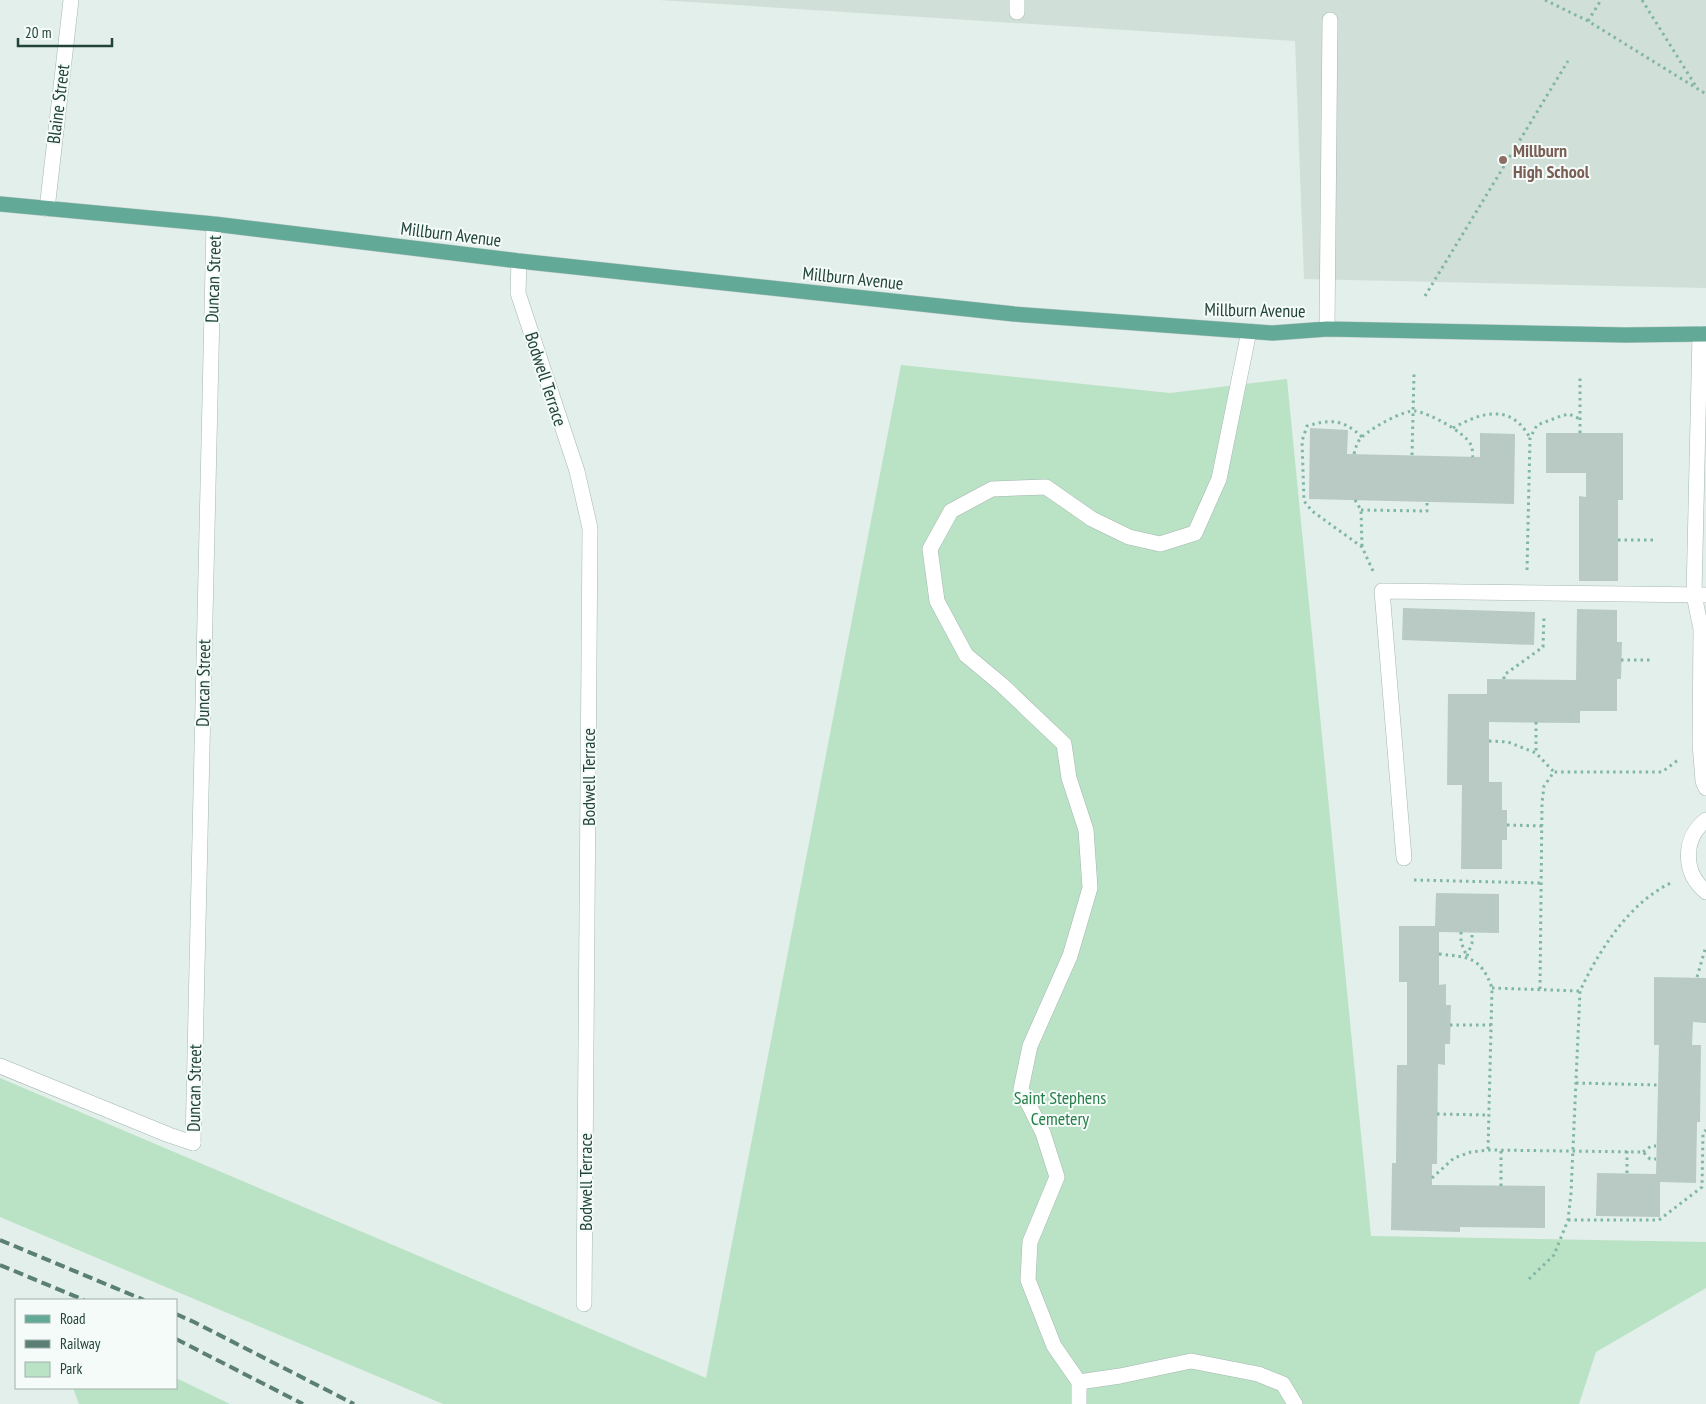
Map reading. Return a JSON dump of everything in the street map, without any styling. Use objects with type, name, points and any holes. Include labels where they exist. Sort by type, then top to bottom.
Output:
[{"type":"main road","name":"Millburn Avenue","points":[[0,204],[214,224],[519,261],[1014,314],[1273,332],[1327,329],[1624,335],[1703,334]]},
{"type":"street","name":"Blaine Street","points":[[47,209],[71,0]]},
{"type":"street","points":[[1327,329],[1330,20]]},
{"type":"street","name":"Duncan Street","points":[[0,1066],[193,1143],[214,224]]},
{"type":"street","name":"Bodwell Terrace","points":[[519,261],[518,293],[577,471],[590,528],[584,1304]]},
{"type":"street","points":[[1080,1404],[1079,1382],[1054,1346],[1028,1280],[1030,1242],[1057,1178],[1043,1133],[1021,1089],[1030,1046],[1070,956],[1090,888],[1086,830],[1069,778],[1064,744],[1002,685],[966,655],[936,601],[930,548],[951,511],[992,489],[1046,487],[1092,519],[1129,537],[1160,544],[1195,533],[1219,479],[1249,331]]},
{"type":"street","points":[[1703,334],[1700,744],[1703,782],[1706,788]]},
{"type":"street","points":[[1404,858],[1382,592],[1700,595]]},
{"type":"street","points":[[1706,820],[1694,832],[1689,845],[1688,860],[1691,874],[1699,886],[1706,892]]},
{"type":"street","points":[[1079,1382],[1120,1376],[1191,1361],[1258,1374],[1283,1384],[1295,1404]]},
{"type":"path","points":[[1545,0],[1588,21],[1706,94]]},
{"type":"path","points":[[1588,21],[1601,0]]},
{"type":"path","points":[[1642,0],[1697,89]]},
{"type":"path","points":[[1425,296],[1568,61]]},
{"type":"path","points":[[1412,455],[1414,374]]},
{"type":"path","points":[[1580,376],[1580,433]]},
{"type":"path","points":[[1354,454],[1357,444],[1362,437],[1388,420],[1413,411],[1432,416],[1453,428],[1471,445],[1473,457]]},
{"type":"path","points":[[1453,428],[1472,418],[1505,414],[1518,421],[1530,438]]},
{"type":"path","points":[[1527,593],[1530,438],[1538,425],[1569,414],[1580,418]]},
{"type":"path","points":[[1362,437],[1352,427],[1338,421],[1320,422],[1307,426],[1302,441],[1304,501],[1312,510],[1362,547]]},
{"type":"path","points":[[1355,500],[1361,510],[1362,547],[1382,592]]},
{"type":"path","points":[[1361,510],[1428,511],[1427,502]]},
{"type":"path","points":[[1618,540],[1654,540]]},
{"type":"path","points":[[1504,679],[1504,675],[1543,647],[1544,593]]},
{"type":"path","points":[[1622,660],[1652,660]]},
{"type":"path","points":[[1536,722],[1536,752]]},
{"type":"path","points":[[1489,741],[1508,742],[1536,752],[1554,772],[1662,772],[1700,744]]},
{"type":"path","points":[[1540,989],[1544,786],[1554,772]]},
{"type":"path","points":[[1507,825],[1542,826]]},
{"type":"path","points":[[1404,858],[1408,880],[1541,883]]},
{"type":"path","points":[[1528,1279],[1554,1255],[1568,1220],[1580,990],[1592,965],[1619,926],[1656,890],[1691,874]]},
{"type":"path","points":[[1461,932],[1461,942],[1467,957]]},
{"type":"path","points":[[1467,957],[1472,943],[1472,933]]},
{"type":"path","points":[[1697,978],[1706,946]]},
{"type":"path","points":[[1439,954],[1467,957],[1478,964],[1487,974],[1492,988],[1488,1150]]},
{"type":"path","points":[[1492,988],[1580,990]]},
{"type":"path","points":[[1450,1025],[1490,1025]]},
{"type":"path","points":[[1576,1083],[1659,1085]]},
{"type":"path","points":[[1437,1114],[1488,1115]]},
{"type":"path","points":[[1568,1220],[1659,1220],[1702,1187],[1703,1133],[1706,1130]]},
{"type":"path","points":[[1432,1178],[1454,1158],[1471,1152],[1488,1150],[1643,1152],[1651,1146],[1656,1146]]},
{"type":"path","points":[[1501,1150],[1501,1186]]},
{"type":"path","points":[[1627,1151],[1628,1174]]},
{"type":"path","points":[[1643,1152],[1650,1159],[1656,1159]]},
{"type":"shaded area","name":"Millburn High School","points":[[659,0],[1706,0],[1706,288],[1304,279],[1295,41]]},
{"type":"green space","name":"Saint Stephens Cemetery","points":[[901,365],[1170,393],[1287,379],[1371,1236],[1706,1242],[1706,1288],[1596,1352],[1579,1404],[443,1404],[0,1217],[0,1078],[706,1378]]},
{"type":"green space","points":[[178,1379],[230,1404],[79,1404],[73,1389],[178,1389]]},
{"type":"building","points":[[1310,428],[1348,430],[1347,454],[1480,457],[1480,433],[1515,434],[1514,504],[1309,499]]},
{"type":"building","points":[[1546,433],[1623,433],[1623,500],[1618,500],[1618,581],[1579,581],[1579,496],[1586,497],[1586,473],[1546,473]]},
{"type":"building","points":[[1403,608],[1535,612],[1534,645],[1402,640]]},
{"type":"building","points":[[1577,609],[1617,610],[1617,642],[1622,642],[1621,679],[1617,679],[1617,711],[1580,711],[1580,723],[1489,722],[1489,782],[1502,782],[1502,810],[1507,810],[1507,840],[1502,840],[1502,869],[1461,869],[1462,785],[1447,785],[1448,694],[1487,694],[1487,679],[1576,680]]},
{"type":"building","points":[[1436,893],[1499,894],[1499,933],[1439,932],[1439,985],[1446,984],[1446,1005],[1451,1005],[1450,1044],[1445,1044],[1445,1065],[1438,1064],[1437,1164],[1432,1164],[1432,1185],[1545,1186],[1545,1228],[1460,1227],[1460,1232],[1391,1230],[1392,1163],[1396,1163],[1397,1065],[1407,1065],[1407,982],[1399,982],[1399,926],[1435,926]]},
{"type":"building","points":[[1654,977],[1706,978],[1706,1023],[1693,1022],[1692,1045],[1701,1045],[1700,1122],[1697,1122],[1696,1183],[1660,1182],[1660,1217],[1596,1216],[1597,1173],[1656,1174],[1659,1045],[1654,1045]]},
{"type":"railway","points":[[0,1240],[142,1299]]},
{"type":"railway","points":[[0,1265],[82,1299]]},
{"type":"railway","points":[[178,1315],[354,1404]]},
{"type":"railway","points":[[178,1340],[303,1404]]},
{"type":"place","name":"Millburn High School","points":[[1503,160]]}]
